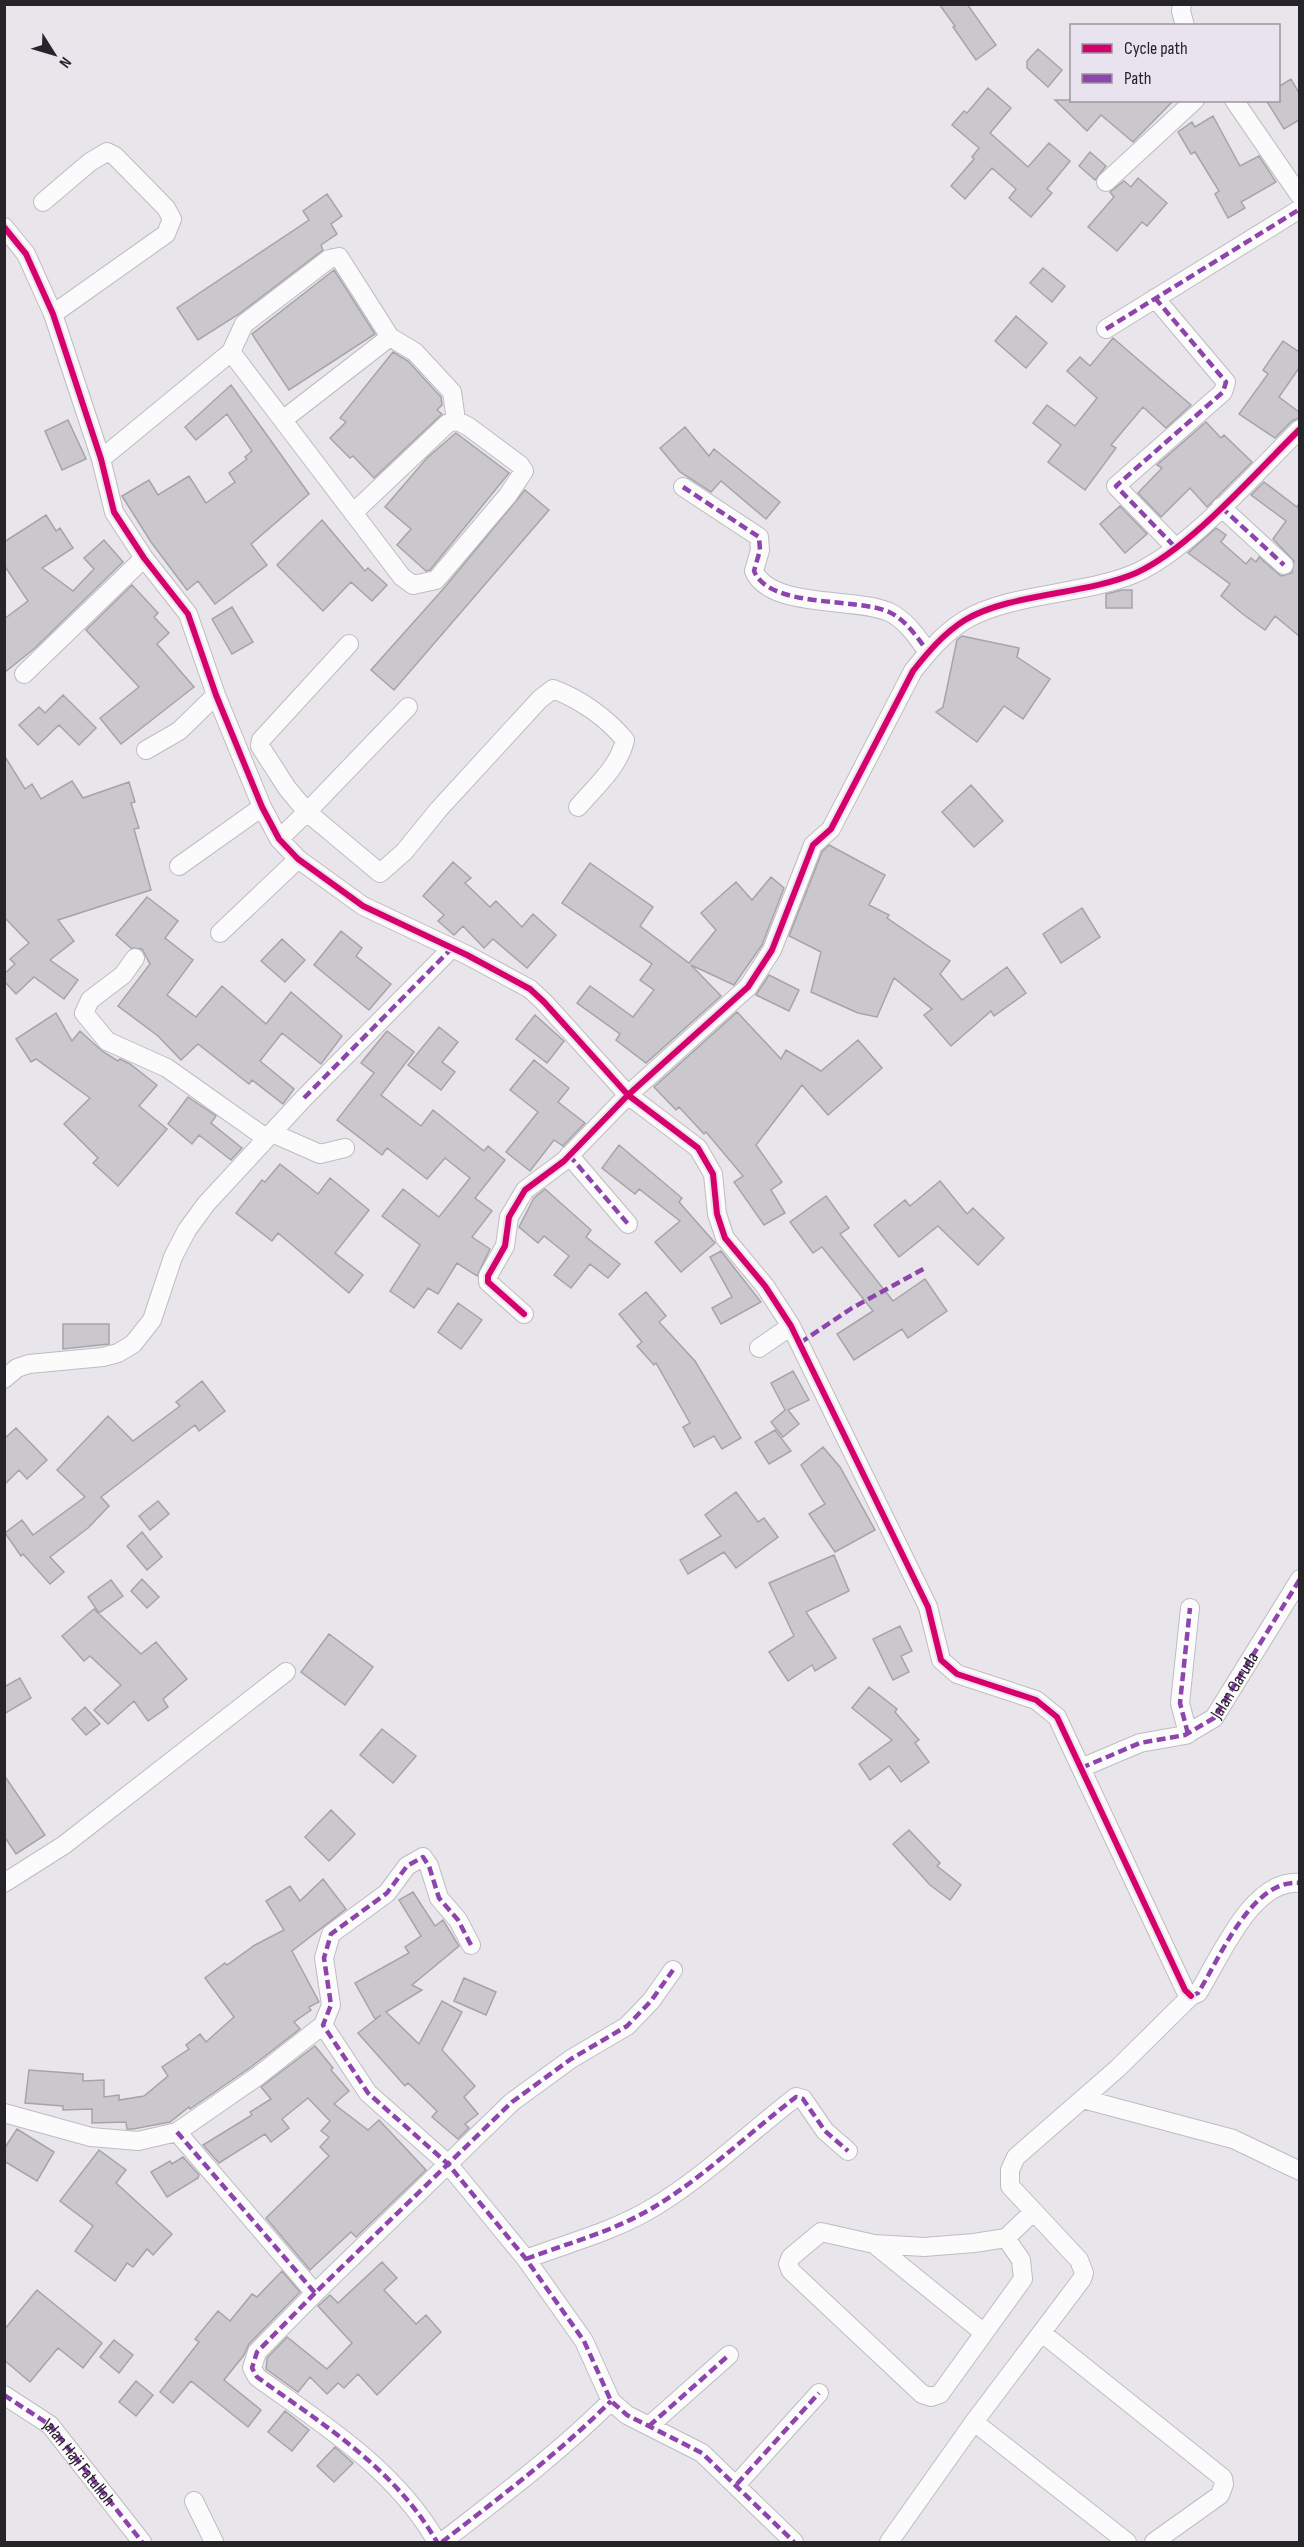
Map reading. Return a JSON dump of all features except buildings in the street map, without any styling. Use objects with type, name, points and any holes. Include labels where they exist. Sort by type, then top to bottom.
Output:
[{"type":"street","points":[[1182,4],[1180,11],[1184,24]]},
{"type":"street","points":[[1106,182],[1193,102]]},
{"type":"street","points":[[1235,102],[1299,196]]},
{"type":"street","points":[[43,202],[90,162],[107,152],[115,156],[166,208],[172,219],[166,234],[53,314]]},
{"type":"street","points":[[1106,328],[1299,208]]},
{"type":"street","points":[[4,227],[26,254],[53,314],[101,459],[114,512],[144,558],[188,614],[216,695],[262,807],[279,839],[298,859],[363,906],[467,955],[530,989],[628,1095],[698,1148],[713,1174],[717,1214],[725,1238],[765,1286],[791,1326],[928,1607],[941,1660],[957,1674],[1022,1694],[1048,1707],[1057,1717],[1185,1990],[1191,1996]]},
{"type":"street","points":[[101,459],[231,352],[244,324],[329,259],[339,257],[390,337],[415,352],[452,392],[456,420]]},
{"type":"street","points":[[1155,298],[1226,382],[1223,392],[1116,486],[1175,547]]},
{"type":"street","points":[[284,419],[390,337]]},
{"type":"street","points":[[231,352],[402,577],[412,585],[436,580],[508,495],[524,471],[520,465],[475,431],[456,420]]},
{"type":"street","points":[[354,513],[442,429],[456,420]]},
{"type":"street","points":[[524,1314],[490,1287],[488,1276],[505,1246],[509,1217],[519,1198],[533,1182],[569,1155],[628,1095],[748,987],[760,971],[780,930],[813,845],[831,829],[913,671],[928,651],[966,619],[993,609],[1114,580],[1157,561],[1221,507],[1299,429]]},
{"type":"street","points":[[683,487],[759,537],[760,550],[754,571],[759,579],[778,591],[798,599],[876,608],[890,613],[908,626],[928,651]]},
{"type":"street","points":[[1221,507],[1284,565]]},
{"type":"street","points":[[24,674],[144,558]]},
{"type":"street","points":[[350,645],[261,740],[261,746],[287,788],[307,812],[380,873],[404,852],[439,809],[540,699],[553,689],[566,694],[602,717],[625,740],[622,753],[613,766],[578,807]]},
{"type":"street","points":[[146,750],[179,731],[216,695]]},
{"type":"street","points":[[279,839],[408,707]]},
{"type":"street","points":[[179,866],[262,807]]},
{"type":"street","points":[[220,933],[298,859]]},
{"type":"street","points":[[4,1379],[28,1364],[104,1357],[118,1353],[133,1344],[145,1332],[152,1320],[173,1257],[187,1230],[206,1204],[451,949]]},
{"type":"street","points":[[135,958],[123,975],[90,1000],[84,1013],[107,1041],[167,1068],[269,1136],[320,1154],[345,1148]]},
{"type":"street","points":[[569,1155],[628,1224]]},
{"type":"street","points":[[759,1348],[791,1326]]},
{"type":"street","name":"Jalan Garuda","points":[[1190,1608],[1180,1703],[1188,1734],[1202,1727],[1219,1711],[1299,1579]]},
{"type":"street","points":[[4,1883],[64,1845],[286,1672]]},
{"type":"street","points":[[1081,1768],[1140,1743],[1162,1741],[1188,1734]]},
{"type":"street","points":[[4,2113],[91,2137],[138,2141],[177,2132],[258,2076],[323,2025],[331,2005],[324,1958],[331,1934],[387,1893],[407,1866],[416,1858],[423,1857],[429,1866],[439,1898],[458,1920],[471,1944]]},
{"type":"street","points":[[889,2542],[974,2422],[1082,2279],[1084,2272],[1078,2260],[1010,2186],[1013,2163],[1022,2150],[1124,2063],[1191,1996],[1198,1993],[1256,1901],[1277,1885],[1299,1882]]},
{"type":"street","points":[[436,2542],[427,2525],[373,2462],[257,2378],[252,2368],[257,2352],[315,2293],[529,2088],[571,2059],[627,2026],[651,2001],[673,1970]]},
{"type":"street","points":[[323,2025],[368,2093],[448,2164],[526,2259],[584,2341],[611,2401],[627,2415],[702,2453],[737,2484],[794,2542]]},
{"type":"street","points":[[526,2259],[627,2221],[653,2208],[679,2191],[796,2097],[803,2099],[832,2139],[849,2151]]},
{"type":"street","points":[[1083,2098],[1233,2139],[1299,2172]]},
{"type":"street","points":[[177,2132],[315,2293]]},
{"type":"street","points":[[1006,2238],[1021,2260],[1023,2278],[939,2394],[931,2397],[922,2394],[791,2271],[788,2264],[791,2257],[821,2232],[874,2244],[924,2247],[1006,2238],[1033,2212]]},
{"type":"street","points":[[874,2244],[984,2333]]},
{"type":"street","points":[[1042,2333],[1223,2478],[1224,2484],[1220,2494],[1154,2542]]},
{"type":"street","points":[[649,2426],[729,2355]]},
{"type":"street","points":[[737,2484],[819,2393]]},
{"type":"street","name":"Jalan Haji Fatulloh","points":[[4,2395],[50,2425],[142,2542]]},
{"type":"street","points":[[442,2542],[531,2475],[572,2440],[611,2401]]},
{"type":"street","points":[[974,2422],[1127,2542]]},
{"type":"street","points":[[194,2500],[214,2542]]},
{"type":"marked path","points":[[1106,329],[1300,209]]},
{"type":"marked path","points":[[1155,298],[1226,382],[1223,392],[1116,486],[1175,547]]},
{"type":"marked path","points":[[683,487],[759,537],[760,550],[754,571],[763,583],[795,597],[874,607],[889,612],[906,624],[928,652]]},
{"type":"marked path","points":[[1221,507],[1284,565]]},
{"type":"marked path","points":[[304,1098],[451,949]]},
{"type":"marked path","points":[[569,1155],[628,1224]]},
{"type":"marked path","points":[[800,1343],[852,1308],[927,1267]]},
{"type":"marked path","points":[[1081,1768],[1140,1743],[1185,1735],[1214,1718],[1300,1579]]},
{"type":"marked path","points":[[1188,1734],[1180,1703],[1190,1608]]},
{"type":"marked path","points":[[471,1945],[458,1920],[439,1898],[429,1866],[423,1857],[407,1866],[387,1893],[331,1934],[324,1958],[331,2005],[323,2025],[368,2093],[448,2164],[526,2259],[584,2341],[611,2401],[627,2415],[702,2453],[794,2542]]},
{"type":"marked path","points":[[1191,1996],[1198,1993],[1227,1941],[1252,1906],[1267,1893],[1283,1885],[1300,1883]]},
{"type":"marked path","points":[[177,2132],[315,2293],[512,2102],[571,2059],[627,2026],[651,2001],[673,1970]]},
{"type":"marked path","points":[[526,2259],[607,2230],[654,2207],[708,2169],[796,2097],[803,2099],[825,2131],[848,2151]]},
{"type":"marked path","points":[[315,2293],[257,2352],[252,2368],[257,2377],[332,2431],[379,2470],[401,2492],[437,2542]]},
{"type":"marked path","points":[[649,2426],[729,2355]]},
{"type":"marked path","points":[[737,2484],[819,2393]]},
{"type":"marked path","points":[[4,2395],[50,2425],[142,2542]]},
{"type":"marked path","points":[[442,2542],[550,2457],[611,2401]]},
{"type":"cycle path","points":[[4,227],[26,254],[53,314],[101,459],[114,512],[144,558],[188,614],[216,695],[262,807],[279,839],[298,859],[363,906],[467,955],[530,989],[628,1095],[698,1148],[713,1174],[717,1214],[725,1238],[765,1286],[791,1326],[928,1607],[941,1660],[957,1674],[1036,1700],[1057,1717],[1185,1990],[1191,1996]]},
{"type":"cycle path","points":[[524,1314],[488,1282],[488,1276],[505,1246],[509,1217],[525,1190],[564,1161],[628,1095],[748,987],[772,950],[813,845],[831,829],[913,671],[931,650],[957,625],[983,611],[1025,599],[1116,580],[1136,573],[1157,561],[1179,546],[1222,508],[1300,429]]}]
